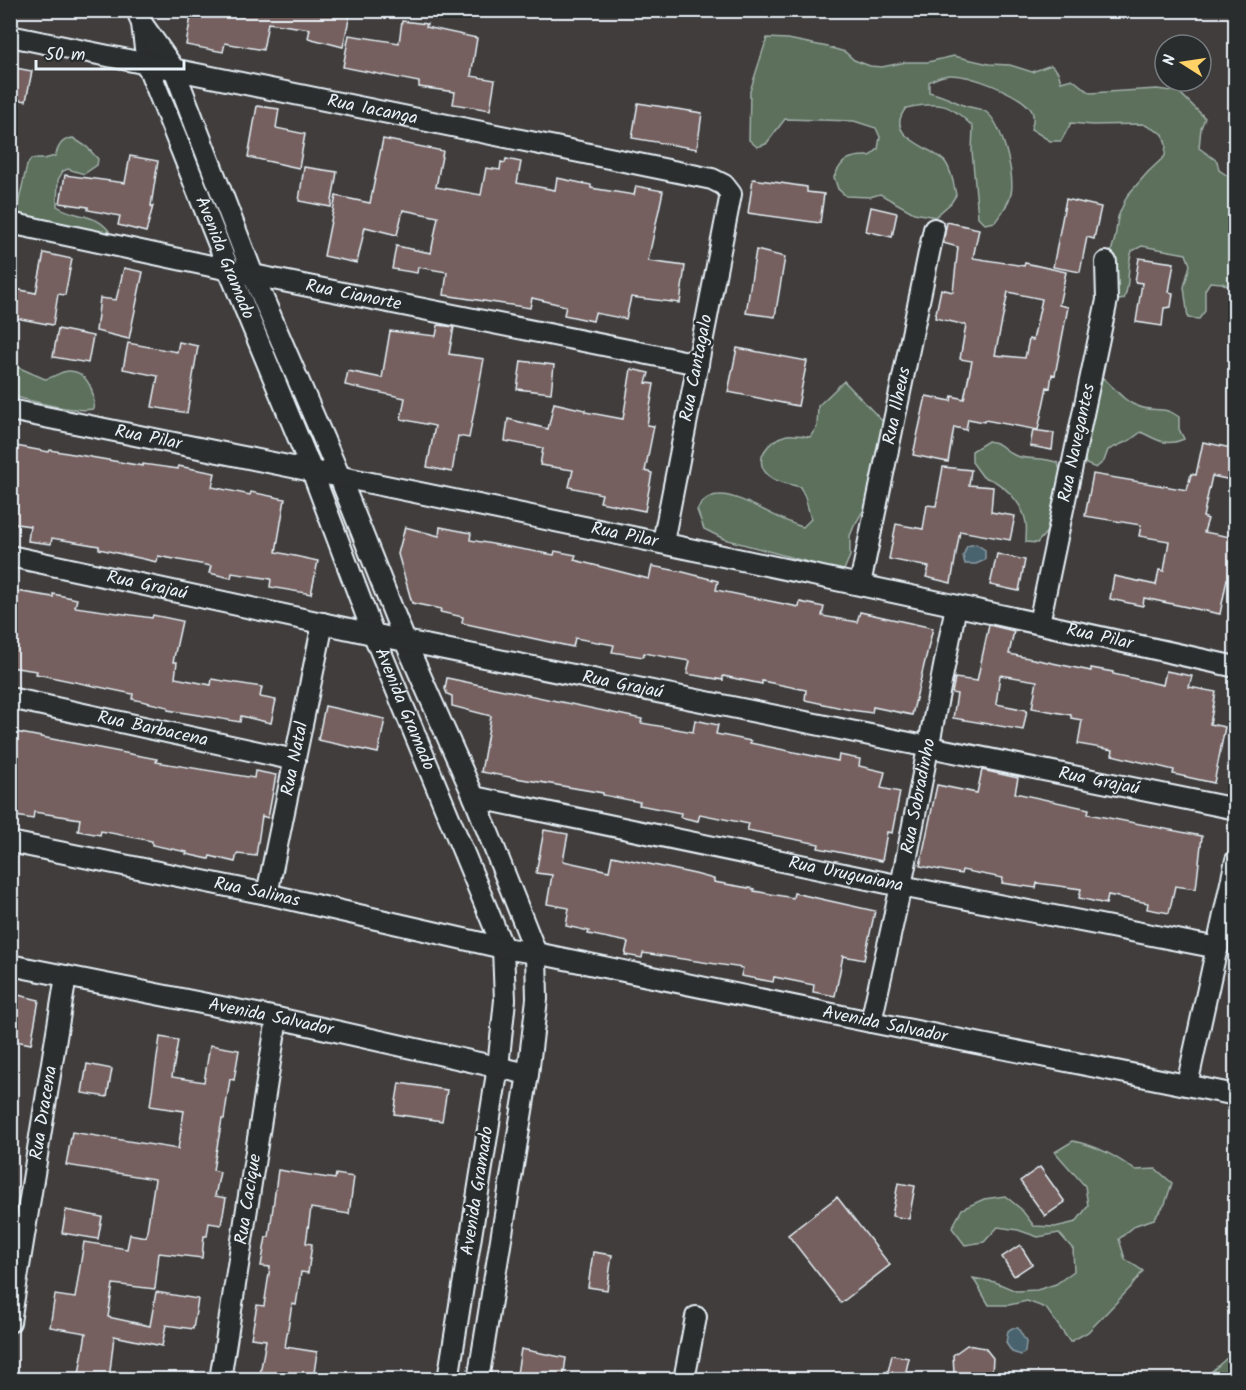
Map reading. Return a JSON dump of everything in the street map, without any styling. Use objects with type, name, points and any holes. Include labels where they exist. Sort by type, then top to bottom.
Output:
[{"type":"street","name":"Avenida Gramado","points":[[140,17],[147,64],[312,471],[372,633],[503,948],[505,1000],[498,1067],[448,1380]]},
{"type":"street","name":"Avenida Gramado","points":[[140,17],[174,69],[253,275],[339,475],[405,641],[474,797],[536,953],[537,999],[528,1074],[478,1380]]},
{"type":"street","name":"Rua Iacanga","points":[[10,36],[712,178],[724,185],[731,194]]},
{"type":"street","name":"Rua Cantagalo","points":[[663,542],[731,194]]},
{"type":"street","name":"Rua Cianorte","points":[[10,223],[253,275],[698,364]]},
{"type":"street","name":"Rua Ilheus","points":[[860,584],[934,229]]},
{"type":"street","name":"Rua Navegantes","points":[[1039,623],[1107,300],[1106,262]]},
{"type":"street","name":"Rua Pilar","points":[[10,410],[663,542],[1236,667]]},
{"type":"street","name":"Rua Grajaú","points":[[10,556],[405,641],[1236,809]]},
{"type":"street","name":"Rua Sobradinho","points":[[871,1022],[901,886],[956,606]]},
{"type":"street","name":"Rua Natal","points":[[267,894],[323,623]]},
{"type":"street","name":"Rua Barbacena","points":[[10,698],[295,760]]},
{"type":"street","name":"Rua Uruguaiana","points":[[474,797],[901,886],[1218,948]]},
{"type":"street","name":"Rua Salinas","points":[[10,842],[267,894],[503,948],[536,953]]},
{"type":"street","points":[[1187,1085],[1236,860]]},
{"type":"street","name":"Avenida Salvador","points":[[536,953],[1236,1095]]},
{"type":"street","name":"Avenida Salvador","points":[[10,965],[277,1018],[528,1074]]},
{"type":"street","name":"Rua Dracena","points":[[10,1322],[66,976]]},
{"type":"street","name":"Rua Cacique","points":[[220,1380],[277,1018]]},
{"type":"street","points":[[684,1380],[696,1317]]},
{"type":"green space","points":[[767,38],[788,39],[828,47],[845,52],[854,60],[870,66],[882,67],[906,62],[928,62],[954,56],[989,64],[1010,65],[1032,72],[1051,65],[1058,72],[1061,82],[1072,79],[1090,93],[1153,89],[1153,93],[1180,93],[1205,118],[1201,128],[1199,148],[1217,161],[1219,170],[1228,176],[1235,174],[1235,290],[1222,283],[1210,282],[1205,290],[1205,311],[1199,319],[1188,318],[1184,287],[1190,265],[1186,254],[1142,246],[1132,251],[1124,299],[1115,301],[1108,262],[1118,217],[1127,196],[1165,156],[1166,145],[1163,134],[1143,124],[1071,123],[1061,141],[1050,141],[1031,129],[1033,114],[1029,107],[992,85],[951,75],[929,82],[929,92],[986,112],[992,118],[1002,138],[1011,175],[1011,194],[1007,205],[995,222],[985,224],[978,217],[972,151],[973,127],[950,109],[936,105],[906,108],[900,118],[900,127],[905,134],[940,157],[951,174],[956,195],[951,203],[935,217],[914,213],[880,194],[870,197],[846,196],[838,189],[834,177],[844,162],[852,157],[870,156],[878,149],[880,137],[876,128],[854,121],[785,119],[766,144],[757,147],[749,140],[750,91]]},
{"type":"green space","points":[[73,138],[87,147],[98,159],[97,165],[84,174],[68,169],[63,171],[58,180],[57,206],[98,221],[109,231],[108,236],[18,218],[16,213],[27,165],[31,159],[55,156],[63,142]]},
{"type":"green space","points":[[15,366],[45,379],[63,372],[78,373],[91,388],[93,409],[64,408],[12,396],[11,377]]},
{"type":"green space","points":[[1103,378],[1132,404],[1174,413],[1179,417],[1179,429],[1184,439],[1167,442],[1141,432],[1108,450],[1104,461],[1096,468],[1086,464],[1084,455],[1095,406],[1097,385]]},
{"type":"green space","points":[[844,381],[886,425],[878,486],[854,526],[850,536],[850,556],[844,570],[833,570],[724,539],[704,529],[697,510],[706,499],[715,495],[728,496],[749,503],[803,527],[811,519],[800,487],[780,482],[769,476],[764,470],[762,457],[764,451],[780,437],[798,435],[810,437],[817,427],[818,406]]},
{"type":"green space","points":[[988,441],[1019,457],[1058,463],[1061,474],[1051,527],[1037,543],[1026,542],[1026,523],[1016,501],[1004,488],[983,477],[972,462],[972,451]]},
{"type":"green space","points":[[1073,1141],[1106,1152],[1135,1170],[1156,1169],[1172,1183],[1165,1204],[1154,1219],[1136,1225],[1119,1239],[1125,1259],[1143,1271],[1131,1287],[1088,1332],[1070,1342],[1046,1308],[1027,1301],[1009,1305],[989,1305],[973,1278],[995,1282],[1016,1291],[1037,1290],[1056,1284],[1074,1271],[1073,1249],[1059,1233],[1038,1237],[1018,1230],[998,1227],[984,1242],[965,1245],[952,1228],[962,1209],[984,1199],[1005,1196],[1021,1209],[1034,1226],[1055,1227],[1076,1222],[1088,1206],[1085,1186],[1055,1152]]},
{"type":"green space","points":[[1235,1351],[1235,1379],[1203,1379]]},
{"type":"water","points":[[976,544],[985,550],[985,560],[976,564],[965,564],[963,556],[967,546]]},
{"type":"water","points":[[1018,1328],[1026,1342],[1025,1352],[1021,1355],[1012,1352],[1006,1343],[1008,1331]]},
{"type":"building","points":[[192,10],[351,10],[343,47],[308,38],[310,29],[268,23],[263,50],[225,43],[223,52],[186,45]]},
{"type":"building","points":[[402,21],[427,24],[426,27],[477,38],[471,76],[495,80],[490,110],[453,104],[455,92],[419,87],[419,82],[343,67],[349,35],[399,43]]},
{"type":"building","points":[[10,67],[32,71],[26,101],[10,98]]},
{"type":"building","points":[[638,103],[702,113],[697,149],[632,138]]},
{"type":"building","points":[[257,106],[279,109],[276,128],[305,134],[299,168],[248,157]]},
{"type":"building","points":[[383,139],[443,151],[436,187],[481,195],[486,168],[500,170],[501,162],[505,163],[506,159],[521,162],[517,183],[555,190],[557,178],[591,185],[591,188],[634,195],[636,186],[663,191],[648,261],[685,266],[680,303],[631,297],[626,319],[595,313],[593,321],[564,315],[566,306],[532,298],[530,308],[444,295],[447,272],[418,267],[417,273],[392,269],[396,246],[431,253],[438,217],[403,210],[397,235],[365,227],[357,263],[324,256],[336,196],[370,203]]},
{"type":"building","points":[[130,156],[158,161],[151,206],[153,206],[146,232],[118,225],[120,216],[88,210],[88,207],[60,203],[65,175],[125,183]]},
{"type":"building","points":[[304,167],[337,172],[331,207],[299,201]]},
{"type":"building","points":[[753,179],[807,187],[807,192],[824,194],[820,223],[748,213]]},
{"type":"building","points":[[1066,199],[1101,207],[1094,239],[1087,237],[1080,272],[1053,267]]},
{"type":"building","points":[[871,207],[897,213],[892,237],[866,231]]},
{"type":"building","points":[[947,222],[979,229],[973,258],[1024,266],[1025,263],[1066,272],[1059,305],[1068,307],[1055,375],[1052,374],[1050,388],[1047,387],[1038,430],[968,419],[966,430],[954,427],[948,462],[913,455],[926,396],[951,401],[952,396],[964,399],[972,361],[960,359],[966,325],[935,318],[941,289],[953,292],[958,247],[943,243]],"holes":[[[1008,292],[1042,299],[1033,340],[1029,339],[1025,358],[995,355]]]},
{"type":"building","points":[[756,250],[785,257],[775,317],[746,313]]},
{"type":"building","points":[[44,253],[72,259],[65,295],[58,294],[53,325],[10,317],[10,288],[36,293]]},
{"type":"building","points":[[1139,258],[1174,263],[1169,292],[1173,293],[1171,307],[1164,308],[1162,326],[1136,322],[1142,283],[1135,282]]},
{"type":"building","points":[[124,268],[143,272],[129,339],[96,331],[100,298],[116,300]]},
{"type":"building","points":[[438,325],[454,327],[449,354],[484,359],[469,438],[458,436],[452,472],[427,467],[435,426],[401,419],[405,398],[345,385],[348,371],[382,378],[390,331],[436,336]]},
{"type":"building","points":[[58,329],[93,336],[88,363],[53,357]]},
{"type":"building","points":[[179,342],[198,346],[187,413],[152,407],[158,376],[123,369],[128,343],[177,352]]},
{"type":"building","points":[[737,348],[807,361],[798,406],[728,392]]},
{"type":"building","points":[[521,361],[554,365],[551,393],[517,389]]},
{"type":"building","points":[[631,369],[649,373],[646,383],[654,384],[647,425],[654,426],[645,471],[652,473],[645,511],[600,502],[602,494],[569,487],[573,470],[540,465],[543,448],[505,441],[508,419],[548,429],[554,403],[623,419]]},
{"type":"building","points":[[1033,430],[1054,433],[1052,450],[1030,446]]},
{"type":"building","points":[[1203,442],[1236,449],[1236,481],[1212,476],[1203,517],[1208,519],[1204,532],[1236,538],[1236,565],[1232,580],[1227,579],[1220,614],[1144,598],[1143,606],[1110,599],[1114,576],[1156,585],[1159,570],[1164,571],[1169,541],[1139,536],[1141,525],[1085,516],[1093,474],[1187,490],[1191,474],[1196,475]]},
{"type":"building","points":[[10,445],[143,466],[143,464],[178,469],[178,466],[215,473],[212,487],[285,499],[276,552],[318,561],[311,594],[270,587],[271,579],[232,573],[231,578],[209,573],[211,566],[158,556],[157,562],[99,549],[99,546],[52,538],[51,544],[28,541],[30,526],[10,523]]},
{"type":"building","points":[[943,467],[971,470],[969,485],[993,487],[991,512],[1015,516],[1010,540],[960,531],[951,583],[926,577],[929,567],[889,559],[896,524],[923,529],[927,505],[936,506]]},
{"type":"building","points":[[405,527],[439,536],[440,527],[471,533],[470,540],[554,555],[555,551],[576,555],[574,560],[649,579],[652,566],[683,572],[718,581],[716,590],[799,607],[800,602],[824,607],[822,616],[857,622],[860,612],[933,628],[912,715],[873,707],[872,713],[805,700],[806,690],[762,681],[762,684],[723,676],[723,680],[687,674],[690,661],[644,653],[643,657],[612,652],[614,645],[575,638],[573,647],[462,623],[463,617],[440,612],[441,609],[412,603],[398,554]]},
{"type":"building","points":[[997,554],[1025,560],[1019,591],[990,585]]},
{"type":"building","points":[[10,590],[77,599],[75,607],[152,618],[153,615],[182,621],[173,662],[177,662],[175,678],[211,685],[212,679],[262,687],[260,697],[276,700],[271,723],[241,716],[240,722],[168,710],[168,707],[132,699],[133,694],[36,674],[37,671],[10,667]]},
{"type":"building","points":[[989,625],[1014,631],[1009,654],[1091,671],[1091,668],[1113,672],[1113,674],[1163,685],[1166,671],[1192,676],[1189,687],[1216,692],[1210,724],[1225,727],[1214,783],[1173,774],[1174,770],[1112,755],[1113,750],[1078,744],[1082,720],[1071,718],[1071,715],[1032,708],[1037,681],[1000,675],[996,704],[1027,710],[1023,730],[953,718],[957,694],[952,693],[955,678],[977,681]]},
{"type":"building","points":[[447,678],[642,719],[641,723],[693,732],[695,720],[718,725],[716,734],[751,741],[750,743],[838,761],[839,755],[860,759],[859,766],[885,772],[881,788],[900,792],[892,833],[887,832],[882,861],[818,848],[819,844],[747,830],[749,824],[700,814],[698,821],[680,817],[681,813],[639,805],[640,802],[603,795],[603,793],[481,772],[491,716],[452,706],[452,696],[447,694],[445,689]]},
{"type":"building","points":[[325,706],[385,719],[378,753],[318,740]]},
{"type":"building","points":[[10,731],[157,759],[156,762],[254,778],[255,771],[276,775],[268,818],[262,816],[256,856],[237,854],[235,862],[210,856],[209,859],[152,845],[152,841],[101,831],[100,835],[78,831],[80,819],[34,812],[33,819],[10,815]]},
{"type":"building","points":[[982,770],[1018,778],[1015,793],[1089,809],[1088,814],[1202,836],[1196,889],[1175,886],[1169,913],[1147,909],[1148,903],[1108,895],[1106,904],[1079,898],[1081,889],[1037,883],[1036,888],[1002,883],[1003,878],[962,870],[961,874],[920,866],[937,785],[977,793]]},
{"type":"building","points":[[544,830],[568,834],[563,861],[609,871],[612,856],[695,874],[714,879],[714,882],[754,889],[754,891],[793,898],[794,893],[875,911],[864,960],[843,956],[835,996],[813,992],[814,985],[774,977],[773,982],[741,976],[743,968],[643,953],[642,958],[625,955],[628,942],[588,934],[589,931],[566,926],[569,908],[547,904],[552,875],[536,873]]},
{"type":"building","points":[[10,993],[39,1000],[31,1044],[10,1040]]},
{"type":"building","points":[[160,1037],[178,1040],[172,1077],[204,1082],[210,1045],[239,1050],[234,1080],[230,1079],[213,1170],[220,1172],[215,1196],[226,1198],[221,1225],[209,1223],[207,1236],[204,1236],[202,1258],[159,1253],[155,1289],[113,1284],[108,1317],[150,1326],[156,1292],[198,1299],[193,1329],[166,1325],[162,1346],[114,1336],[109,1380],[78,1380],[86,1333],[50,1327],[55,1295],[75,1298],[84,1242],[127,1249],[130,1234],[146,1237],[155,1179],[66,1165],[72,1132],[178,1149],[184,1111],[150,1106]]},
{"type":"building","points":[[87,1064],[112,1069],[107,1097],[82,1093]]},
{"type":"building","points":[[399,1083],[447,1090],[442,1121],[394,1114]]},
{"type":"building","points":[[1040,1167],[1065,1202],[1045,1216],[1020,1181]]},
{"type":"building","points":[[278,1170],[335,1179],[336,1174],[354,1177],[349,1214],[311,1208],[306,1243],[312,1244],[308,1273],[301,1272],[296,1305],[292,1304],[285,1347],[317,1352],[313,1380],[294,1380],[260,1374],[266,1340],[251,1338],[257,1305],[264,1306],[270,1267],[261,1266],[266,1237],[269,1237]]},
{"type":"building","points":[[898,1183],[915,1186],[909,1219],[892,1216]]},
{"type":"building","points":[[837,1197],[890,1265],[841,1303],[788,1235]]},
{"type":"building","points":[[66,1210],[102,1217],[98,1239],[62,1233]]},
{"type":"building","points":[[1020,1245],[1032,1264],[1014,1276],[1002,1257]]},
{"type":"building","points":[[593,1252],[612,1255],[607,1290],[588,1287]]},
{"type":"building","points":[[967,1345],[985,1348],[993,1358],[992,1374],[985,1380],[960,1380],[954,1373],[953,1355]]},
{"type":"building","points":[[521,1349],[566,1358],[563,1380],[516,1380]]},
{"type":"building","points":[[892,1355],[909,1358],[904,1380],[886,1380]]}]
